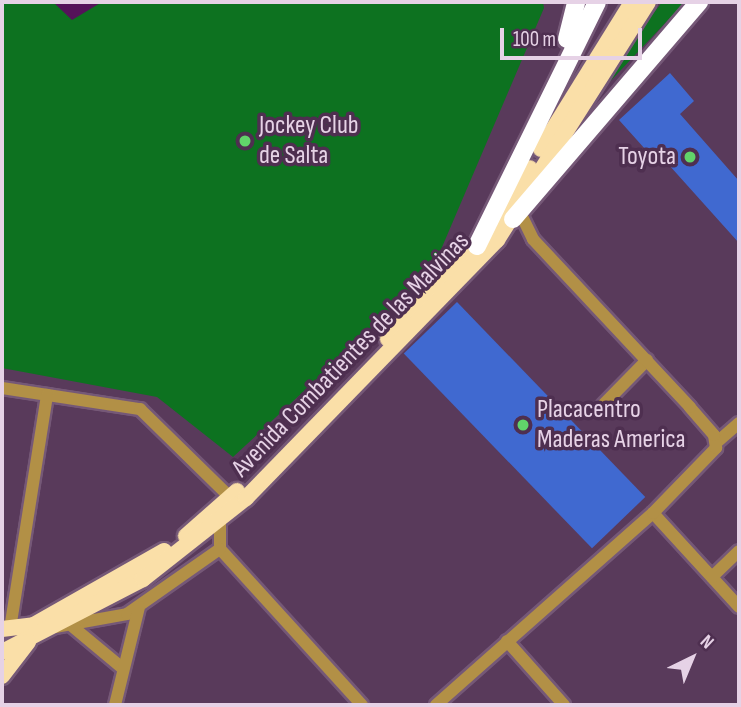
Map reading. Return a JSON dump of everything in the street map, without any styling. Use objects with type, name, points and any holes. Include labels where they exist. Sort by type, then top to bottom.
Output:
[{"type":"highway","points":[[558,74],[576,2]]},
{"type":"highway","points":[[477,246],[518,171],[558,74],[597,2]]},
{"type":"highway","points":[[516,216],[645,57],[699,2]]},
{"type":"main road","name":"Avenida Combatientes de las Malvinas","points":[[33,632],[152,559],[231,498],[477,246],[632,2]]},
{"type":"main road","name":"Avenida Combatientes de las Malvinas","points":[[33,632],[55,627],[143,579],[220,523],[449,294],[516,216],[604,63],[648,2]]},
{"type":"main road","points":[[4,633],[33,632]]},
{"type":"main road","points":[[2,676],[6,660],[33,632]]},
{"type":"street","points":[[516,216],[533,239],[647,360],[716,443]]},
{"type":"street","points":[[603,405],[647,360]]},
{"type":"street","points":[[2,388],[140,409],[231,498]]},
{"type":"street","points":[[4,633],[47,396]]},
{"type":"street","points":[[436,705],[653,513],[709,460],[716,443],[739,423]]},
{"type":"street","points":[[653,513],[739,607]]},
{"type":"street","points":[[220,523],[220,549],[362,705]]},
{"type":"street","points":[[55,627],[74,627],[139,607],[220,549]]},
{"type":"street","points":[[712,576],[739,551]]},
{"type":"street","points":[[115,705],[121,667],[139,607]]},
{"type":"street","points":[[74,627],[121,667]]},
{"type":"street","points":[[507,641],[564,705]]},
{"type":"green space","name":"Jockey Club de Salta","points":[[2,2],[543,2],[544,8],[431,273],[233,457],[157,397],[2,368]]},
{"type":"green space","points":[[662,2],[685,2],[586,107],[631,43]]},
{"type":"shaded area","points":[[53,2],[102,2],[72,20]]},
{"type":"building","name":"Toyota","points":[[670,73],[694,101],[680,114],[739,181],[739,243],[660,155],[654,159],[619,120]]},
{"type":"building","name":"Placacentro Maderas America","points":[[457,302],[645,497],[592,548],[404,353]]},
{"type":"place","name":"Jockey Club de Salta","points":[[245,141]]},
{"type":"place","name":"Toyota","points":[[690,157]]},
{"type":"place","name":"Placacentro Maderas America","points":[[523,425]]}]
